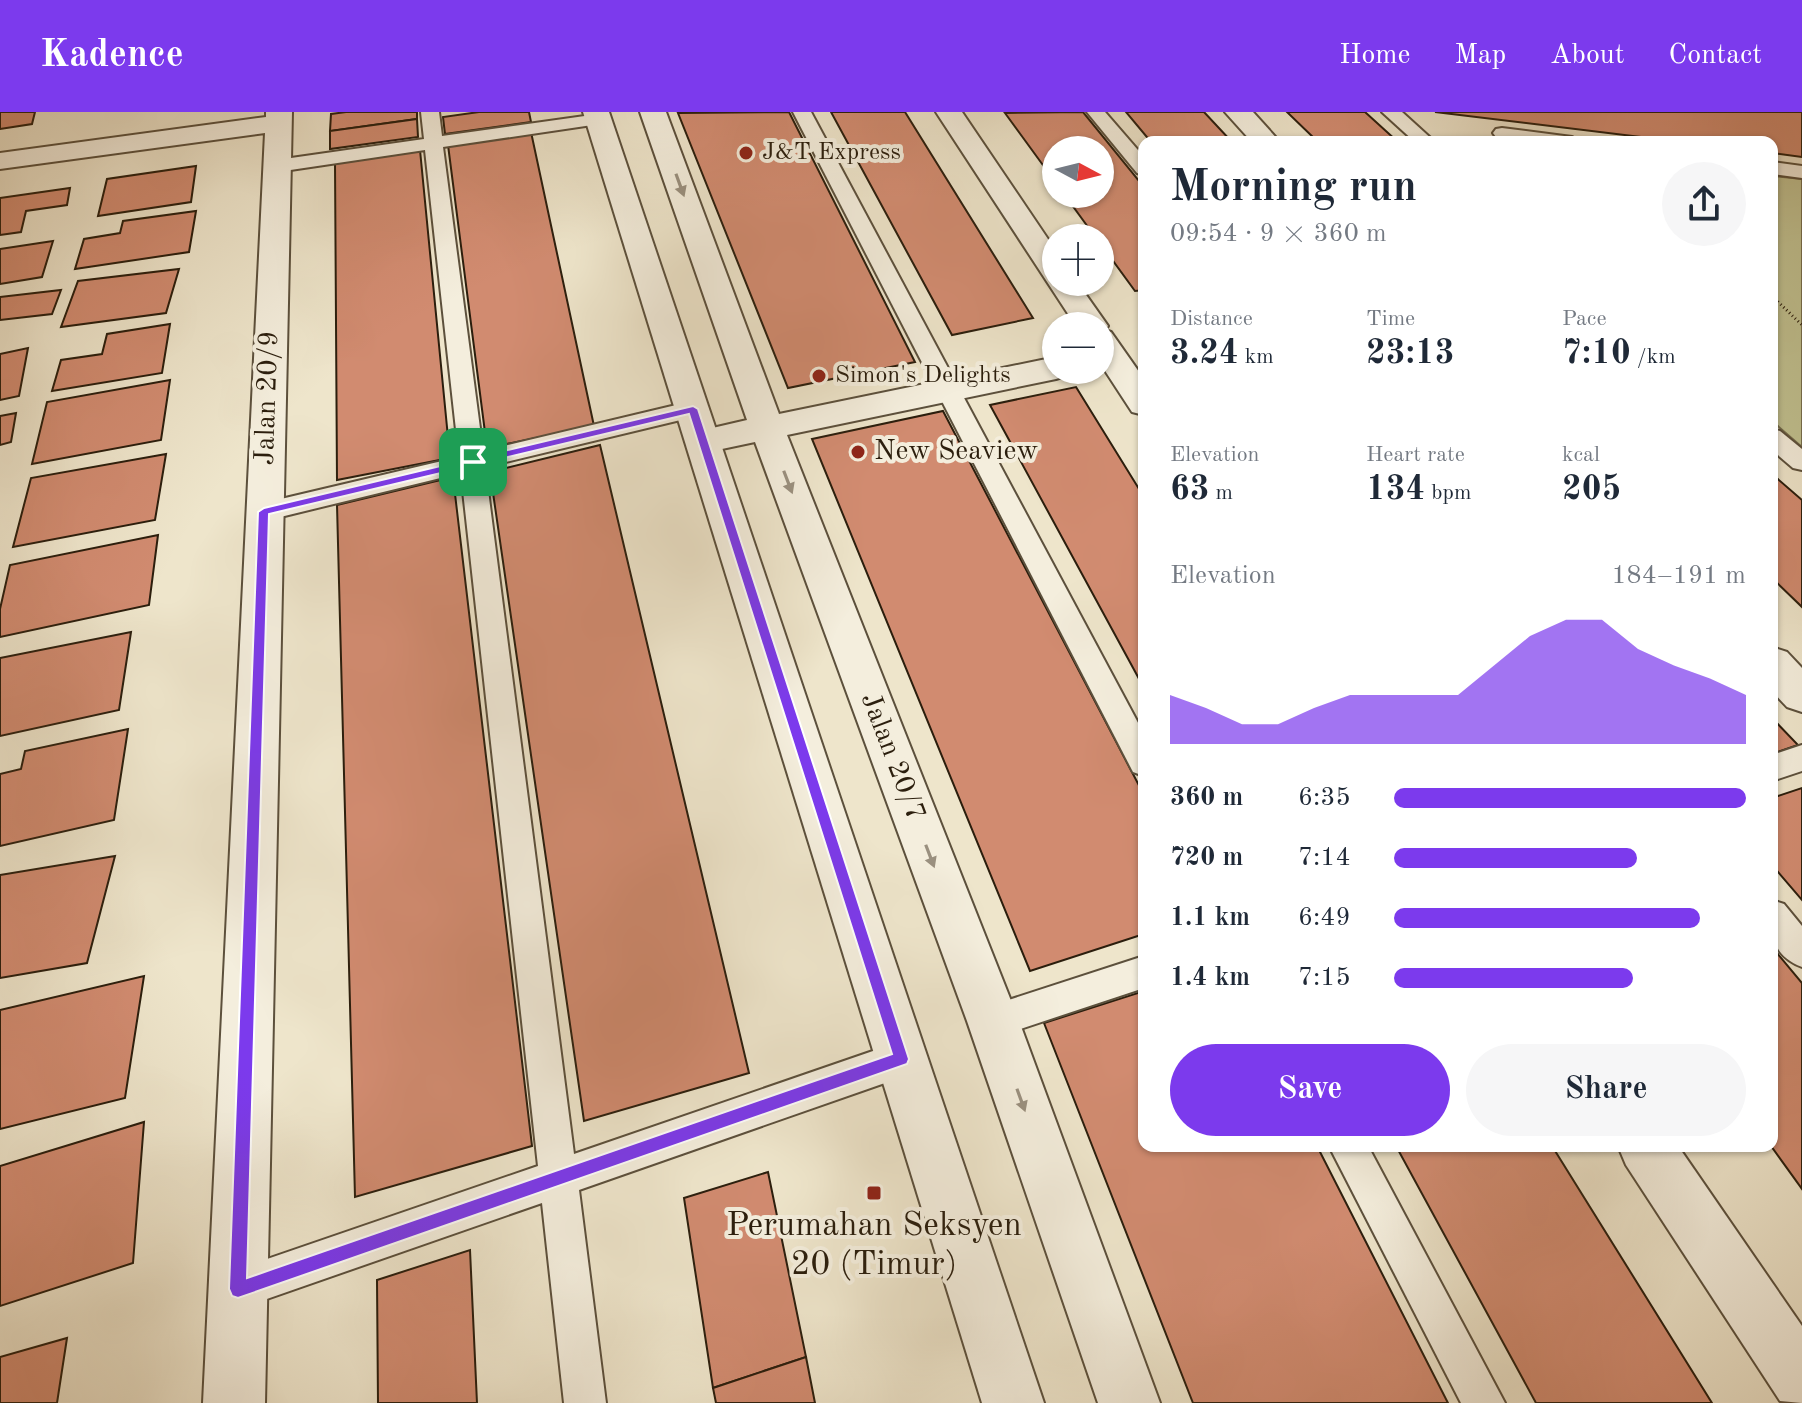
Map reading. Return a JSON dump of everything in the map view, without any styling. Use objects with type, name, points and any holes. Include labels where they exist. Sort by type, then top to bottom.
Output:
[{"type":"street","name":"Jalan 20/7","points":[[653,112],[767,428],[993,1021],[1129,1403]]},
{"type":"street","points":[[951,112],[1042,252]]},
{"type":"street","points":[[1238,112],[1261,136]]},
{"type":"street","points":[[598,115],[1013,1403]]},
{"type":"street","points":[[0,161],[278,117]]},
{"type":"street","name":"Jalan 20/9","points":[[234,1403],[278,117]]},
{"type":"street","points":[[1114,351],[1138,350]]},
{"type":"street","points":[[1114,364],[1138,396]]},
{"type":"street","points":[[698,425],[767,428],[1042,371]]},
{"type":"street","points":[[1778,670],[1802,695]]},
{"type":"street","points":[[1649,1152],[1802,1379]]},
{"type":"lane","points":[[430,112],[585,1403]]},
{"type":"lane","points":[[802,112],[1138,752]]},
{"type":"lane","points":[[1096,112],[1138,162]]},
{"type":"lane","points":[[1391,112],[1419,136]]},
{"type":"lane","points":[[277,166],[598,115]]},
{"type":"lane","points":[[1502,133],[1525,136]]},
{"type":"lane","points":[[1778,169],[1802,172]]},
{"type":"lane","points":[[264,512],[473,462],[698,425]]},
{"type":"lane","points":[[1778,442],[1802,462]]},
{"type":"lane","points":[[1778,766],[1802,758]]},
{"type":"lane","points":[[1778,922],[1802,951]]},
{"type":"lane","points":[[993,1021],[1138,974]]},
{"type":"lane","points":[[238,1289],[902,1059]]},
{"type":"lane","points":[[1351,1152],[1484,1403]]},
{"type":"path","points":[[1778,302],[1802,325]]},
{"type":"green space","points":[[1778,177],[1802,179],[1802,447],[1778,426]]},
{"type":"building","points":[[0,112],[35,112],[32,124],[0,129]]},
{"type":"building","points":[[417,112],[417,119],[330,131],[331,114]]},
{"type":"building","points":[[479,112],[529,112],[531,122],[445,134],[443,117]]},
{"type":"building","points":[[789,112],[915,362],[788,388],[678,113]]},
{"type":"building","points":[[831,112],[905,112],[1033,318],[952,335]]},
{"type":"building","points":[[1083,112],[1103,136],[1042,136],[1042,164],[1005,113]]},
{"type":"building","points":[[1126,112],[1204,112],[1226,136],[1146,136]]},
{"type":"building","points":[[1287,112],[1365,112],[1391,136],[1312,136]]},
{"type":"building","points":[[1435,112],[1802,112],[1802,157],[1778,154],[1778,136],[1633,136]]},
{"type":"building","points":[[417,119],[418,137],[330,149],[330,131]]},
{"type":"building","points":[[531,132],[594,426],[487,448],[448,145]]},
{"type":"building","points":[[420,150],[450,458],[337,480],[335,163]]},
{"type":"building","points":[[1114,150],[1138,180],[1138,291],[1135,291],[1114,262],[1114,224],[1086,224],[1074,208],[1114,208]]},
{"type":"building","points":[[196,166],[191,202],[98,216],[107,179]]},
{"type":"building","points":[[70,188],[67,205],[26,211],[21,232],[0,235],[0,198]]},
{"type":"building","points":[[196,211],[189,252],[75,269],[84,239],[120,233],[123,221]]},
{"type":"building","points":[[53,241],[42,277],[0,284],[0,249]]},
{"type":"building","points":[[179,269],[166,313],[61,327],[78,281]]},
{"type":"building","points":[[61,290],[52,314],[0,320],[0,297]]},
{"type":"building","points":[[170,324],[162,373],[52,391],[61,360],[102,354],[107,334]]},
{"type":"building","points":[[28,348],[19,396],[0,400],[0,354]]},
{"type":"building","points":[[170,380],[161,440],[32,464],[47,402]]},
{"type":"building","points":[[1076,387],[1138,487],[1138,677],[990,405]]},
{"type":"building","points":[[943,411],[1138,784],[1138,936],[1030,971],[812,439]]},
{"type":"building","points":[[16,413],[11,442],[0,445],[0,416]]},
{"type":"building","points":[[600,445],[749,1073],[584,1121],[490,472]]},
{"type":"building","points":[[166,454],[155,520],[13,547],[31,478]]},
{"type":"building","points":[[453,477],[532,1146],[355,1197],[337,505]]},
{"type":"building","points":[[1778,479],[1802,500],[1802,607],[1778,584]]},
{"type":"building","points":[[158,535],[149,605],[0,637],[0,609],[10,565]]},
{"type":"building","points":[[131,632],[119,710],[0,736],[0,658]]},
{"type":"building","points":[[1778,724],[1798,745],[1778,752]]},
{"type":"building","points":[[128,729],[114,820],[0,846],[0,774],[21,769],[25,751]]},
{"type":"building","points":[[1802,788],[1802,900],[1778,872],[1778,796]]},
{"type":"building","points":[[115,856],[87,963],[0,978],[0,875]]},
{"type":"building","points":[[1778,954],[1802,983],[1802,1189],[1775,1152],[1778,1152]]},
{"type":"building","points":[[144,976],[125,1098],[0,1129],[0,1010]]},
{"type":"building","points":[[1138,993],[1138,1152],[1320,1152],[1448,1403],[1193,1403],[1044,1023]]},
{"type":"building","points":[[144,1122],[133,1263],[0,1306],[0,1166]]},
{"type":"building","points":[[1399,1152],[1556,1152],[1712,1403],[1536,1403]]},
{"type":"building","points":[[768,1172],[806,1357],[713,1388],[684,1198]]},
{"type":"building","points":[[470,1250],[477,1403],[378,1403],[377,1280]]},
{"type":"building","points":[[67,1338],[57,1403],[0,1403],[0,1357]]},
{"type":"building","points":[[806,1357],[815,1403],[716,1403],[713,1388]]},
{"type":"place","name":"J&T Express","points":[[746,153]]},
{"type":"place","name":"Simon's Delights","points":[[819,376]]},
{"type":"place","name":"New Seaview","points":[[858,452]]},
{"type":"place","name":"Perumahan Seksyen 20 (Timur)","points":[[874,1193]]},
{"type":"route","points":[[693,409],[902,1059],[238,1289],[264,512],[473,462],[693,409]]}]
